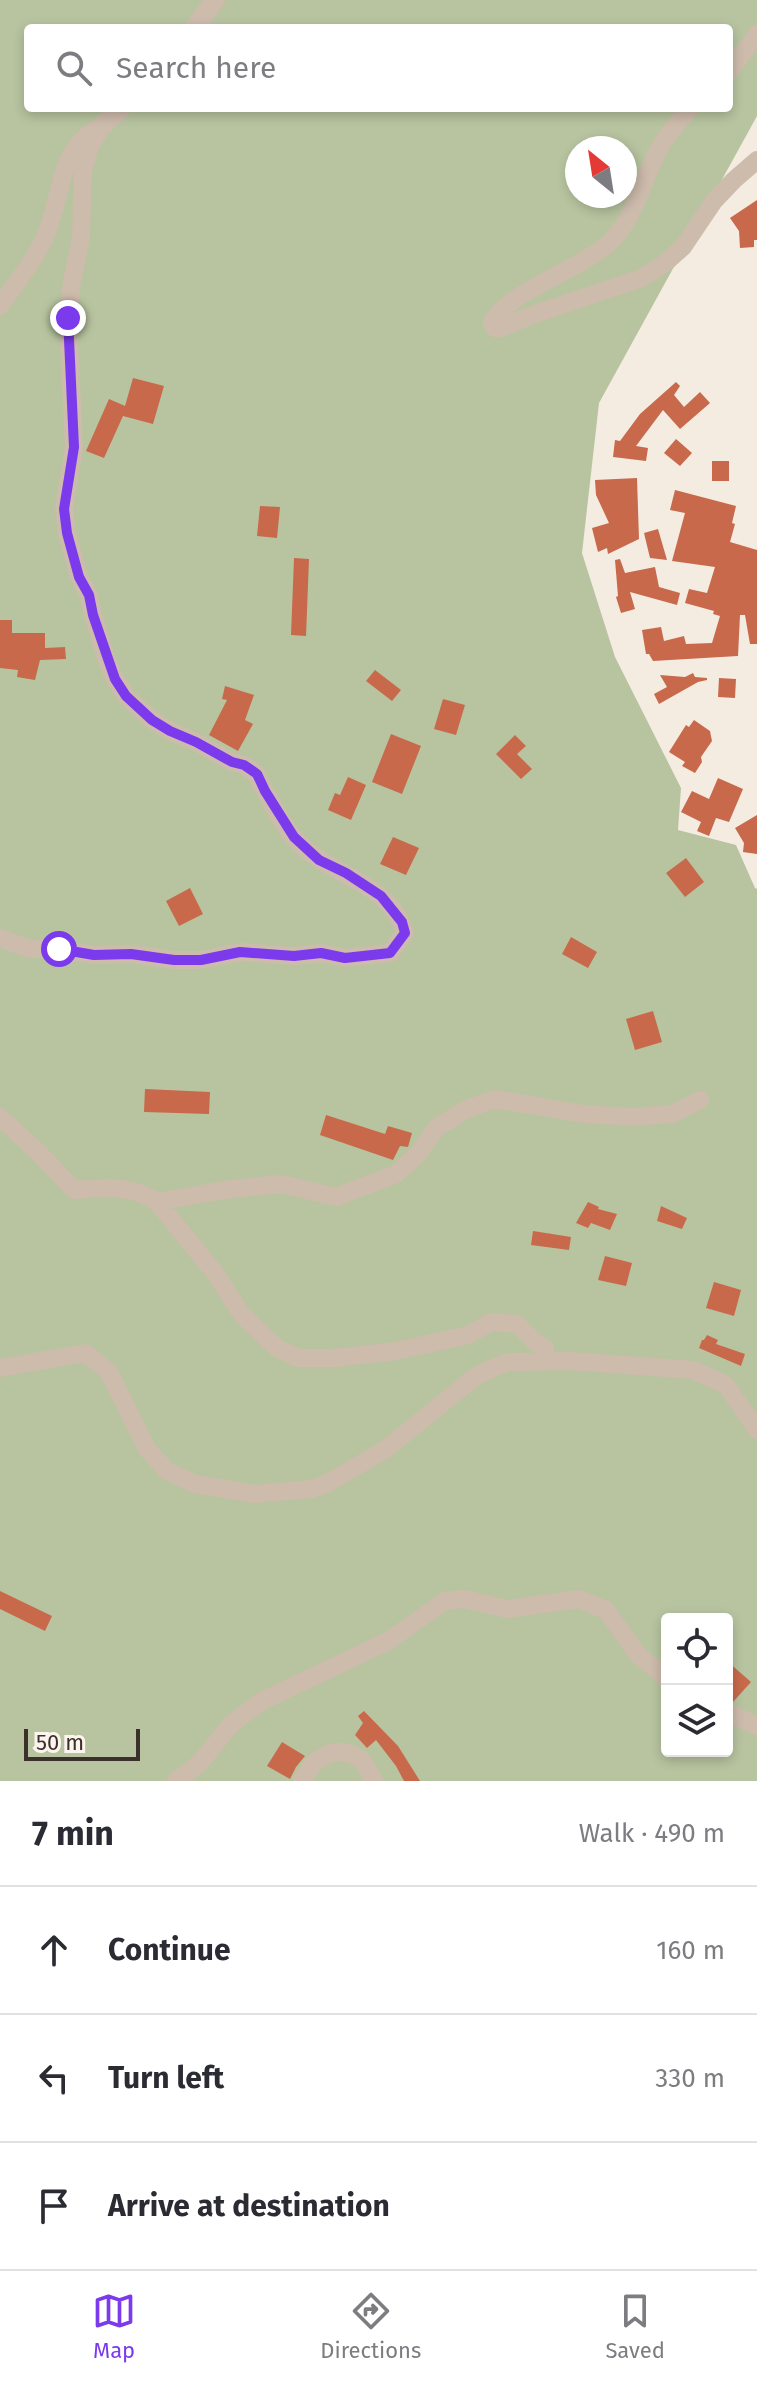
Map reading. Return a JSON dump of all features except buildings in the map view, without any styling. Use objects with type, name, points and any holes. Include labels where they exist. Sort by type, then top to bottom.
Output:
[{"type":"street","points":[[198,24],[215,0]]},
{"type":"street","points":[[733,67],[757,34]]},
{"type":"street","points":[[0,306],[43,242],[70,154],[84,137],[117,112]]},
{"type":"street","points":[[687,112],[663,142],[630,214],[610,243],[568,271],[505,306],[492,322],[495,328],[642,278],[683,247],[714,201],[757,160]]},
{"type":"street","points":[[0,938],[30,949],[201,960],[240,952],[294,956],[321,953],[345,958],[390,953],[405,933],[402,922],[381,896],[319,860],[294,837],[257,774],[152,720],[126,696],[107,661],[89,595],[79,577],[64,509],[74,447],[68,318],[81,238],[83,172],[90,146],[103,125]]},
{"type":"street","points":[[157,1202],[281,1184],[336,1197],[396,1174],[418,1154],[436,1128],[467,1109],[495,1099],[583,1114],[634,1117],[672,1114],[700,1100]]},
{"type":"street","points":[[0,1117],[74,1190],[122,1187],[157,1202],[215,1273],[242,1315],[277,1348],[298,1358],[335,1358],[396,1351],[468,1335],[491,1322],[517,1324],[545,1348],[539,1362]]},
{"type":"street","points":[[0,1368],[86,1353],[109,1372],[147,1449],[167,1471],[195,1484],[255,1494],[311,1489],[328,1483],[386,1449],[476,1376],[507,1362],[571,1361],[693,1370],[726,1385],[757,1430]]},
{"type":"street","points":[[176,1781],[200,1763],[231,1724],[262,1701],[388,1641],[445,1601],[464,1599],[507,1609],[578,1599],[606,1610],[638,1655],[661,1673]]},
{"type":"street","points":[[733,1715],[757,1726]]},
{"type":"street","points":[[302,1781],[321,1755],[340,1751],[362,1760],[374,1781]]},
{"type":"green space","points":[[0,0],[757,0],[757,116],[599,403],[582,553],[615,657],[681,788],[678,830],[736,845],[757,889],[757,1781],[0,1781]]},
{"type":"route","points":[[59,949],[94,955],[131,954],[174,960],[201,960],[240,952],[294,956],[321,953],[345,958],[390,953],[405,933],[402,922],[381,896],[319,860],[303,847],[257,774],[152,720],[126,696],[115,679],[67,533],[64,509],[74,447],[68,318]]}]
